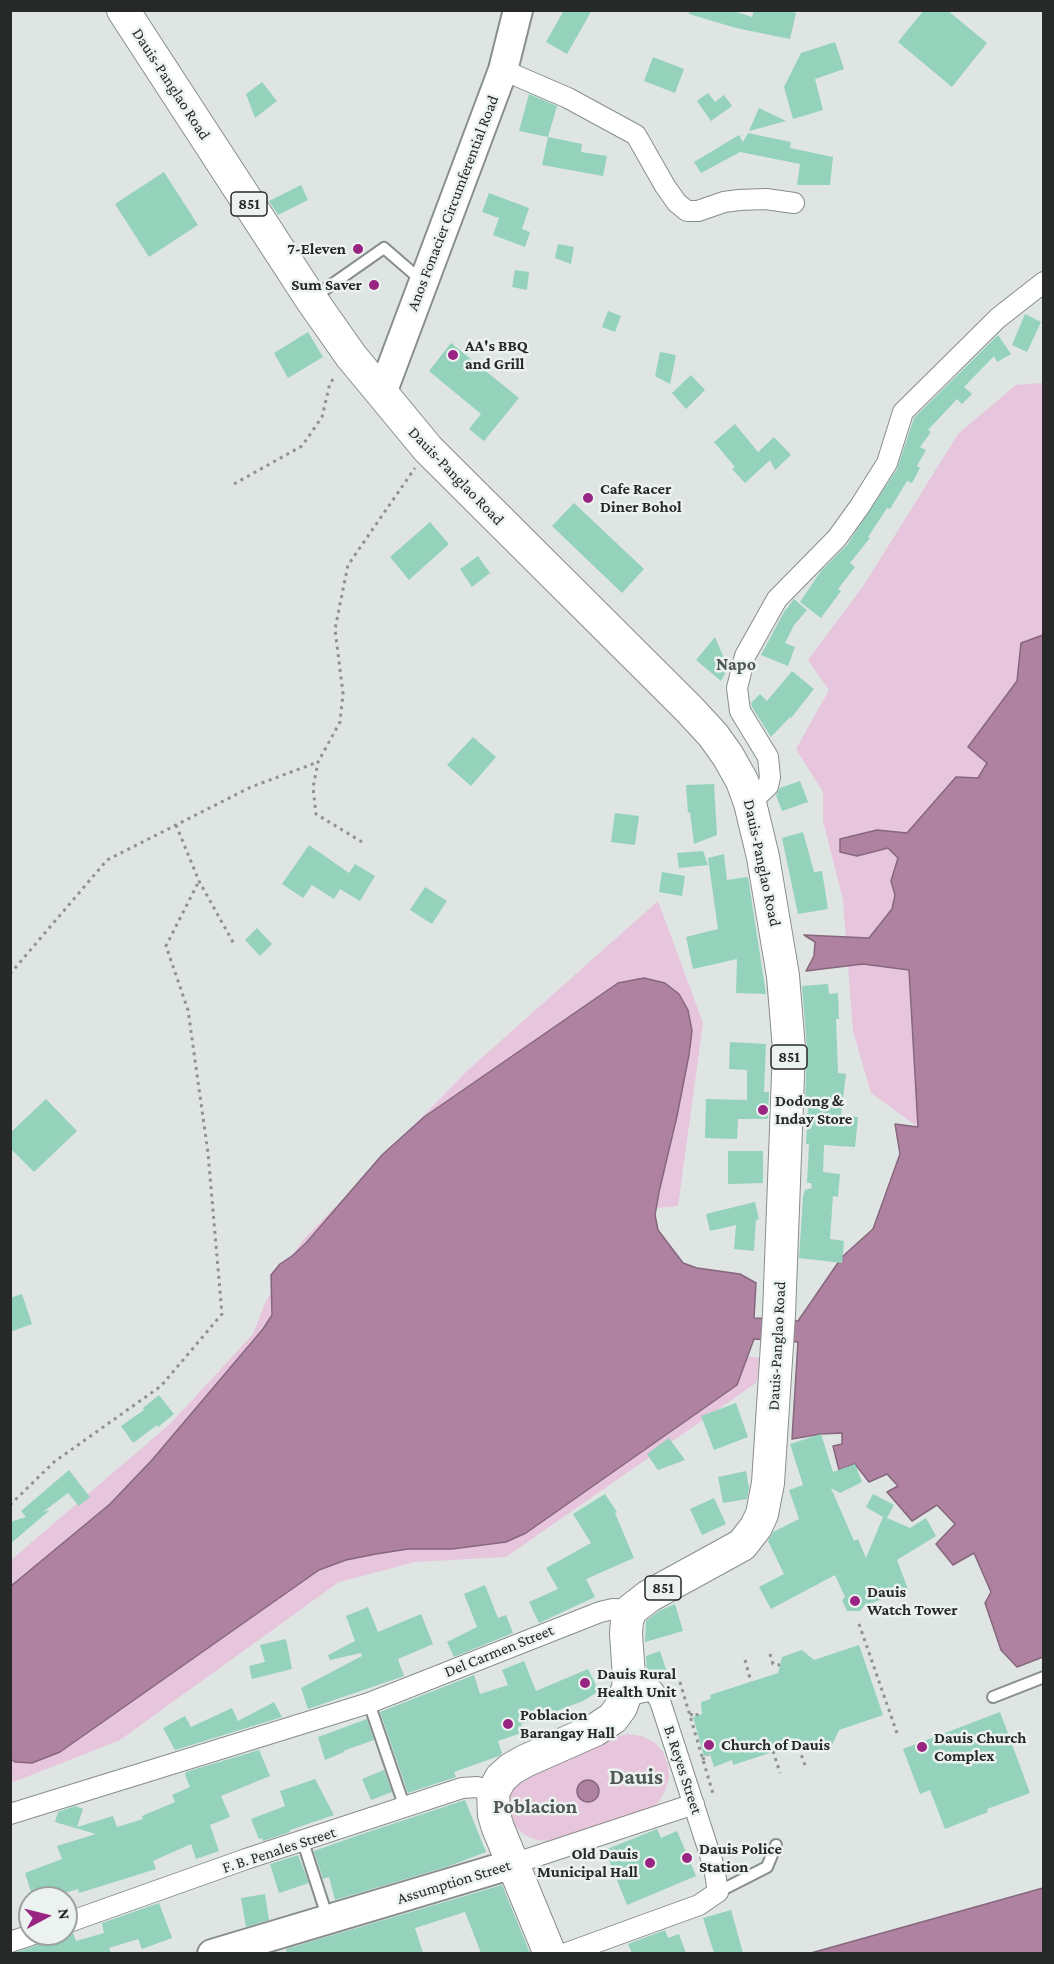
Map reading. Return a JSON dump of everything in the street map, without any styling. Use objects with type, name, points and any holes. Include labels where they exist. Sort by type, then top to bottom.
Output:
[{"type":"main road","name":"Dauis-Panglao Road","points":[[123,10],[311,299],[351,356],[428,449],[695,715],[728,756],[742,781],[750,803],[776,924],[789,1040],[779,1314],[768,1483],[762,1514],[756,1527],[742,1545],[648,1596],[631,1610]]},
{"type":"main road","name":"Anos Fonacier Circumferential Road","points":[[382,393],[503,70],[518,10]]},
{"type":"main road","name":"851","points":[[493,1792],[501,1778],[525,1761],[606,1725],[614,1718],[626,1696],[629,1677],[626,1634],[627,1620],[631,1610]]},
{"type":"main road","points":[[493,1792],[494,1815],[550,1953]]},
{"type":"main road","name":"Assumption Street","points":[[212,1953],[513,1864]]},
{"type":"street","points":[[503,70],[568,98],[636,135],[665,186],[677,203],[687,211],[698,211],[724,202],[740,200],[766,199],[794,203]]},
{"type":"street","points":[[750,803],[768,786],[770,767],[768,758],[740,711],[736,688],[745,656],[777,599],[837,538],[860,506],[887,463],[903,412],[998,318],[1044,282]]},
{"type":"street","name":"Del Carmen Street","points":[[10,1814],[369,1703],[600,1612],[613,1609],[631,1610]]},
{"type":"street","name":"B. Reyes Street","points":[[626,1696],[653,1690],[660,1701],[714,1867],[718,1892]]},
{"type":"street","name":"F. B. Penales Street","points":[[78,1919],[462,1788],[477,1786],[493,1792]]},
{"type":"street","name":"Assumption Street","points":[[513,1864],[694,1804]]},
{"type":"street","points":[[564,1953],[699,1905],[718,1892]]},
{"type":"lane","points":[[311,299],[384,248],[423,282]]},
{"type":"lane","points":[[993,1697],[1044,1677]]},
{"type":"lane","points":[[369,1703],[405,1808]]},
{"type":"lane","points":[[303,1842],[328,1920]]},
{"type":"lane","points":[[718,1892],[767,1867],[776,1845]]},
{"type":"path","points":[[234,484],[303,446],[322,417],[330,383],[351,356]]},
{"type":"path","points":[[362,842],[316,814],[313,788],[318,762],[340,722],[343,694],[335,628],[348,565],[428,449]]},
{"type":"path","points":[[10,974],[107,860],[251,787],[318,762]]},
{"type":"path","points":[[176,825],[199,881],[234,945]]},
{"type":"path","points":[[10,1505],[54,1462],[161,1386],[222,1314],[208,1153],[188,1010],[166,946],[199,881]]},
{"type":"path","points":[[858,1624],[898,1736]]},
{"type":"path","points":[[770,1654],[773,1664],[780,1665]]},
{"type":"path","points":[[745,1660],[751,1682]]},
{"type":"path","points":[[871,1680],[877,1678]]},
{"type":"path","points":[[680,1682],[714,1797]]},
{"type":"path","points":[[690,1715],[696,1713],[697,1716]]},
{"type":"path","points":[[805,1765],[801,1754],[806,1747]]},
{"type":"path","points":[[773,1751],[780,1773]]},
{"type":"path","points":[[702,1759],[708,1755]]},
{"type":"shaded area","points":[[1043,383],[1043,719],[918,1127],[871,1093],[853,1031],[843,900],[823,821],[823,792],[796,749],[829,690],[808,660],[864,585],[958,434],[1016,385]]},
{"type":"shaded area","points":[[1043,635],[1043,1657],[1017,1667],[1001,1650],[985,1603],[991,1592],[974,1553],[953,1565],[936,1544],[955,1524],[937,1505],[912,1521],[887,1492],[898,1486],[887,1474],[869,1482],[855,1464],[839,1470],[833,1446],[842,1444],[842,1433],[792,1439],[798,1342],[754,1339],[737,1385],[526,1533],[506,1542],[452,1549],[408,1549],[376,1554],[346,1560],[319,1570],[60,1752],[32,1763],[15,1762],[11,1759],[11,1586],[110,1504],[152,1460],[263,1329],[272,1315],[271,1275],[280,1264],[306,1243],[382,1155],[424,1117],[618,983],[644,978],[665,983],[679,994],[688,1010],[692,1031],[677,1116],[655,1215],[658,1230],[683,1263],[697,1268],[740,1274],[756,1283],[754,1318],[798,1321],[842,1257],[873,1229],[900,1154],[895,1124],[918,1127],[909,970],[863,964],[806,971],[814,956],[815,942],[804,935],[869,938],[892,909],[895,895],[891,881],[898,858],[888,848],[857,856],[840,852],[840,839],[877,830],[907,833],[956,777],[978,778],[987,763],[968,747],[1017,681],[1021,643]]},
{"type":"shaded area","points":[[658,901],[703,1023],[678,1206],[525,1221],[736,1355],[761,1358],[756,1383],[506,1557],[415,1562],[339,1582],[120,1740],[11,1783],[11,1560],[171,1423],[253,1334],[265,1303],[302,1241],[467,1071]]},
{"type":"shaded area","points":[[628,1734],[641,1736],[654,1742],[663,1752],[668,1765],[669,1778],[658,1803],[646,1810],[548,1841],[536,1840],[525,1835],[516,1827],[510,1816],[508,1804],[515,1781],[534,1768]]},
{"type":"shaded area","points":[[588,1780],[596,1783],[599,1791],[596,1799],[588,1802],[580,1799],[577,1791],[580,1783]]},
{"type":"shaded area","points":[[1043,1888],[1043,1953],[811,1953]]},
{"type":"building","points":[[564,10],[592,10],[567,54],[546,42]]},
{"type":"building","points":[[690,10],[730,10],[752,17],[754,10],[785,10],[796,13],[790,39],[736,28],[689,14]]},
{"type":"building","points":[[924,10],[947,10],[987,43],[952,87],[898,42]]},
{"type":"building","points":[[835,42],[844,69],[815,79],[823,110],[793,119],[784,87],[801,53]]},
{"type":"building","points":[[653,57],[684,69],[675,93],[644,81]]},
{"type":"building","points":[[262,82],[277,101],[255,118],[246,94]]},
{"type":"building","points":[[708,93],[715,102],[724,95],[732,106],[711,121],[697,101]]},
{"type":"building","points":[[529,94],[557,106],[548,137],[519,131]]},
{"type":"building","points":[[759,108],[786,121],[749,131]]},
{"type":"building","points":[[748,133],[791,142],[790,148],[833,157],[830,185],[797,185],[800,164],[740,152],[701,173],[694,162],[739,135],[743,142]]},
{"type":"building","points":[[548,137],[582,144],[581,152],[607,156],[603,176],[542,165]]},
{"type":"building","points":[[164,172],[198,225],[149,257],[115,204]]},
{"type":"building","points":[[301,185],[308,200],[278,215],[269,201]]},
{"type":"building","points":[[489,193],[529,208],[522,229],[530,232],[525,247],[493,235],[499,218],[482,212]]},
{"type":"building","points":[[558,244],[574,247],[571,264],[555,258]]},
{"type":"building","points":[[515,270],[529,272],[527,290],[512,287]]},
{"type":"building","points":[[608,311],[621,316],[615,332],[602,327]]},
{"type":"building","points":[[1025,314],[1041,322],[1027,352],[1012,345]]},
{"type":"building","points":[[308,332],[323,357],[288,378],[274,353]]},
{"type":"building","points":[[998,335],[1011,354],[997,362],[994,356],[964,387],[972,394],[962,404],[957,399],[928,430],[931,432],[920,447],[926,450],[917,466],[920,468],[912,483],[907,481],[890,509],[887,508],[868,537],[870,538],[850,563],[855,567],[838,589],[841,591],[821,618],[800,602],[821,571],[847,545],[897,469],[914,418]]},
{"type":"building","points":[[451,343],[519,398],[484,441],[469,429],[481,414],[429,371]]},
{"type":"building","points":[[660,352],[676,355],[670,384],[655,376]]},
{"type":"building","points":[[691,375],[705,390],[686,409],[672,393]]},
{"type":"building","points":[[735,424],[758,452],[774,437],[791,455],[775,470],[770,460],[745,483],[732,469],[735,467],[714,442]]},
{"type":"building","points":[[574,503],[644,569],[622,593],[552,526]]},
{"type":"building","points":[[430,522],[449,544],[409,580],[390,557]]},
{"type":"building","points":[[478,556],[490,573],[472,587],[460,569]]},
{"type":"building","points":[[794,599],[807,610],[794,625],[785,643],[795,647],[788,666],[761,655],[784,612]]},
{"type":"building","points":[[715,637],[728,668],[721,681],[696,660]]},
{"type":"building","points":[[792,671],[814,689],[791,718],[771,737],[751,703],[760,694],[767,701]]},
{"type":"building","points":[[473,737],[496,757],[471,786],[447,765]]},
{"type":"building","points":[[800,781],[808,802],[782,811],[776,795],[780,788]]},
{"type":"building","points":[[714,784],[717,835],[694,844],[686,785]]},
{"type":"building","points":[[615,813],[639,816],[635,845],[611,842]]},
{"type":"building","points":[[803,832],[814,872],[822,871],[828,909],[798,914],[782,838]]},
{"type":"building","points":[[309,845],[349,873],[355,864],[375,876],[360,901],[340,889],[334,899],[312,885],[303,898],[282,884]]},
{"type":"building","points":[[703,851],[708,865],[679,868],[677,853]]},
{"type":"building","points":[[724,854],[727,880],[748,877],[766,994],[736,993],[737,959],[693,969],[686,937],[718,929],[708,858]]},
{"type":"building","points":[[662,872],[685,876],[682,896],[659,892]]},
{"type":"building","points":[[425,887],[447,901],[432,924],[410,910]]},
{"type":"building","points":[[257,928],[272,944],[260,956],[245,940]]},
{"type":"building","points":[[828,984],[829,994],[838,993],[839,1019],[836,1019],[838,1073],[846,1074],[841,1115],[858,1117],[855,1147],[824,1145],[823,1172],[840,1174],[838,1197],[833,1196],[830,1239],[844,1241],[842,1263],[799,1258],[803,1197],[805,1190],[812,1188],[811,1183],[807,1183],[808,1104],[805,1104],[807,1048],[802,986]]},
{"type":"building","points":[[730,1042],[766,1044],[764,1092],[769,1092],[768,1119],[738,1119],[737,1139],[705,1138],[706,1099],[747,1100],[747,1070],[729,1069]]},
{"type":"building","points":[[46,1099],[77,1131],[34,1172],[10,1148],[10,1133]]},
{"type":"building","points":[[728,1151],[763,1151],[763,1183],[728,1184]]},
{"type":"building","points":[[755,1202],[759,1219],[756,1220],[754,1251],[734,1249],[736,1225],[710,1231],[706,1214]]},
{"type":"building","points":[[22,1294],[32,1324],[10,1332],[10,1298]]},
{"type":"building","points":[[159,1395],[174,1414],[133,1443],[121,1426],[144,1410],[143,1408]]},
{"type":"building","points":[[736,1403],[748,1437],[714,1450],[701,1416]]},
{"type":"building","points":[[821,1434],[833,1472],[855,1464],[862,1482],[840,1493],[831,1488],[854,1541],[858,1539],[866,1558],[883,1517],[866,1507],[873,1494],[894,1505],[887,1518],[910,1528],[926,1518],[936,1536],[897,1560],[908,1589],[864,1606],[860,1611],[847,1611],[842,1600],[845,1597],[835,1575],[771,1609],[759,1587],[784,1574],[768,1541],[773,1532],[799,1519],[789,1490],[803,1485],[790,1444]]},
{"type":"building","points":[[669,1438],[685,1460],[658,1470],[647,1454]]},
{"type":"building","points":[[69,1470],[90,1497],[79,1506],[68,1493],[43,1512],[50,1510],[10,1544],[10,1522],[26,1517],[21,1511]]},
{"type":"building","points":[[746,1471],[749,1488],[747,1499],[723,1503],[718,1477]]},
{"type":"building","points":[[605,1494],[617,1512],[615,1513],[634,1558],[586,1579],[595,1597],[539,1623],[529,1602],[558,1589],[546,1568],[591,1543],[573,1514]]},
{"type":"building","points":[[714,1498],[726,1524],[702,1535],[690,1509]]},
{"type":"building","points":[[485,1585],[498,1618],[506,1615],[513,1633],[454,1657],[447,1642],[477,1627],[464,1594]]},
{"type":"building","points":[[675,1604],[683,1631],[645,1642],[646,1621],[659,1611]]},
{"type":"building","points":[[368,1607],[378,1632],[421,1614],[433,1644],[398,1659],[404,1676],[308,1709],[301,1688],[362,1656],[361,1653],[330,1660],[328,1655],[355,1641],[346,1616]]},
{"type":"building","points":[[286,1639],[292,1669],[252,1679],[249,1666],[265,1662],[260,1645]]},
{"type":"building","points":[[859,1645],[883,1715],[839,1730],[832,1745],[812,1752],[800,1743],[733,1765],[732,1760],[714,1767],[710,1754],[704,1756],[693,1717],[702,1714],[701,1702],[711,1699],[710,1695],[778,1673],[782,1657],[802,1650],[814,1660]]},
{"type":"building","points":[[660,1651],[667,1673],[647,1679],[646,1656]]},
{"type":"building","points":[[524,1661],[536,1691],[588,1669],[599,1691],[583,1701],[521,1724],[524,1732],[498,1741],[502,1753],[499,1756],[454,1772],[456,1777],[408,1793],[380,1712],[474,1675],[480,1694],[508,1685],[502,1670]]},
{"type":"building","points":[[274,1702],[282,1717],[175,1750],[163,1728],[185,1716],[191,1727],[232,1708],[238,1721]]},
{"type":"building","points":[[1000,1712],[1030,1793],[987,1809],[988,1812],[945,1829],[930,1790],[920,1794],[903,1749]]},
{"type":"building","points":[[367,1719],[374,1740],[325,1760],[318,1737]]},
{"type":"building","points":[[259,1750],[270,1776],[221,1796],[230,1817],[210,1825],[219,1851],[196,1859],[191,1844],[153,1861],[156,1869],[79,1893],[78,1886],[29,1886],[25,1873],[62,1859],[57,1846],[96,1834],[55,1822],[58,1812],[75,1806],[83,1809],[77,1827],[113,1816],[117,1827],[143,1819],[142,1816],[175,1802],[172,1795],[190,1787],[186,1772]]},
{"type":"building","points":[[384,1770],[392,1792],[371,1800],[362,1779]]},
{"type":"building","points":[[315,1779],[334,1815],[263,1841],[262,1838],[259,1839],[251,1819],[285,1806],[280,1791]]},
{"type":"building","points":[[465,1800],[486,1852],[449,1866],[335,1900],[329,1877],[323,1879],[314,1851]]},
{"type":"building","name":"Old Dauis Municipal Hall","points":[[657,1829],[661,1838],[677,1831],[696,1876],[627,1905],[605,1850]]},
{"type":"building","points":[[298,1855],[309,1883],[279,1893],[270,1864]]},
{"type":"building","points":[[502,1885],[530,1953],[481,1953],[465,1912],[415,1928],[423,1953],[287,1953],[286,1949]]},
{"type":"building","points":[[265,1894],[269,1920],[246,1927],[241,1898]]},
{"type":"building","points":[[159,1903],[172,1938],[142,1949],[138,1939],[109,1948],[111,1953],[13,1953],[35,1946],[78,1946],[78,1940],[104,1933],[102,1923]]},
{"type":"building","points":[[731,1910],[743,1953],[714,1953],[703,1918]]},
{"type":"building","points":[[665,1930],[668,1938],[679,1934],[686,1953],[632,1953],[628,1944]]},
{"type":"place","name":"7-Eleven","points":[[358,249]]},
{"type":"place","name":"Sum Saver","points":[[374,285]]},
{"type":"place","name":"AA's BBQ and Grill","points":[[453,355]]},
{"type":"place","name":"Cafe Racer Diner Bohol","points":[[588,498]]},
{"type":"place","name":"Dodong & Inday Store","points":[[763,1110]]},
{"type":"place","name":"Dauis Watch Tower","points":[[855,1601]]},
{"type":"place","name":"Dauis Rural Health Unit","points":[[585,1683]]},
{"type":"place","name":"Poblacion Barangay Hall","points":[[508,1724]]},
{"type":"place","name":"Church of Dauis","points":[[709,1745]]},
{"type":"place","name":"Dauis Church Complex","points":[[922,1747]]},
{"type":"place","name":"Dauis Police Station","points":[[687,1858]]},
{"type":"place","name":"Old Dauis Municipal Hall","points":[[650,1863]]},
{"type":"district","name":"Napo","points":[[736,664]]},
{"type":"district","name":"Dauis","points":[[636,1777]]},
{"type":"district","name":"Poblacion","points":[[535,1807]]}]
